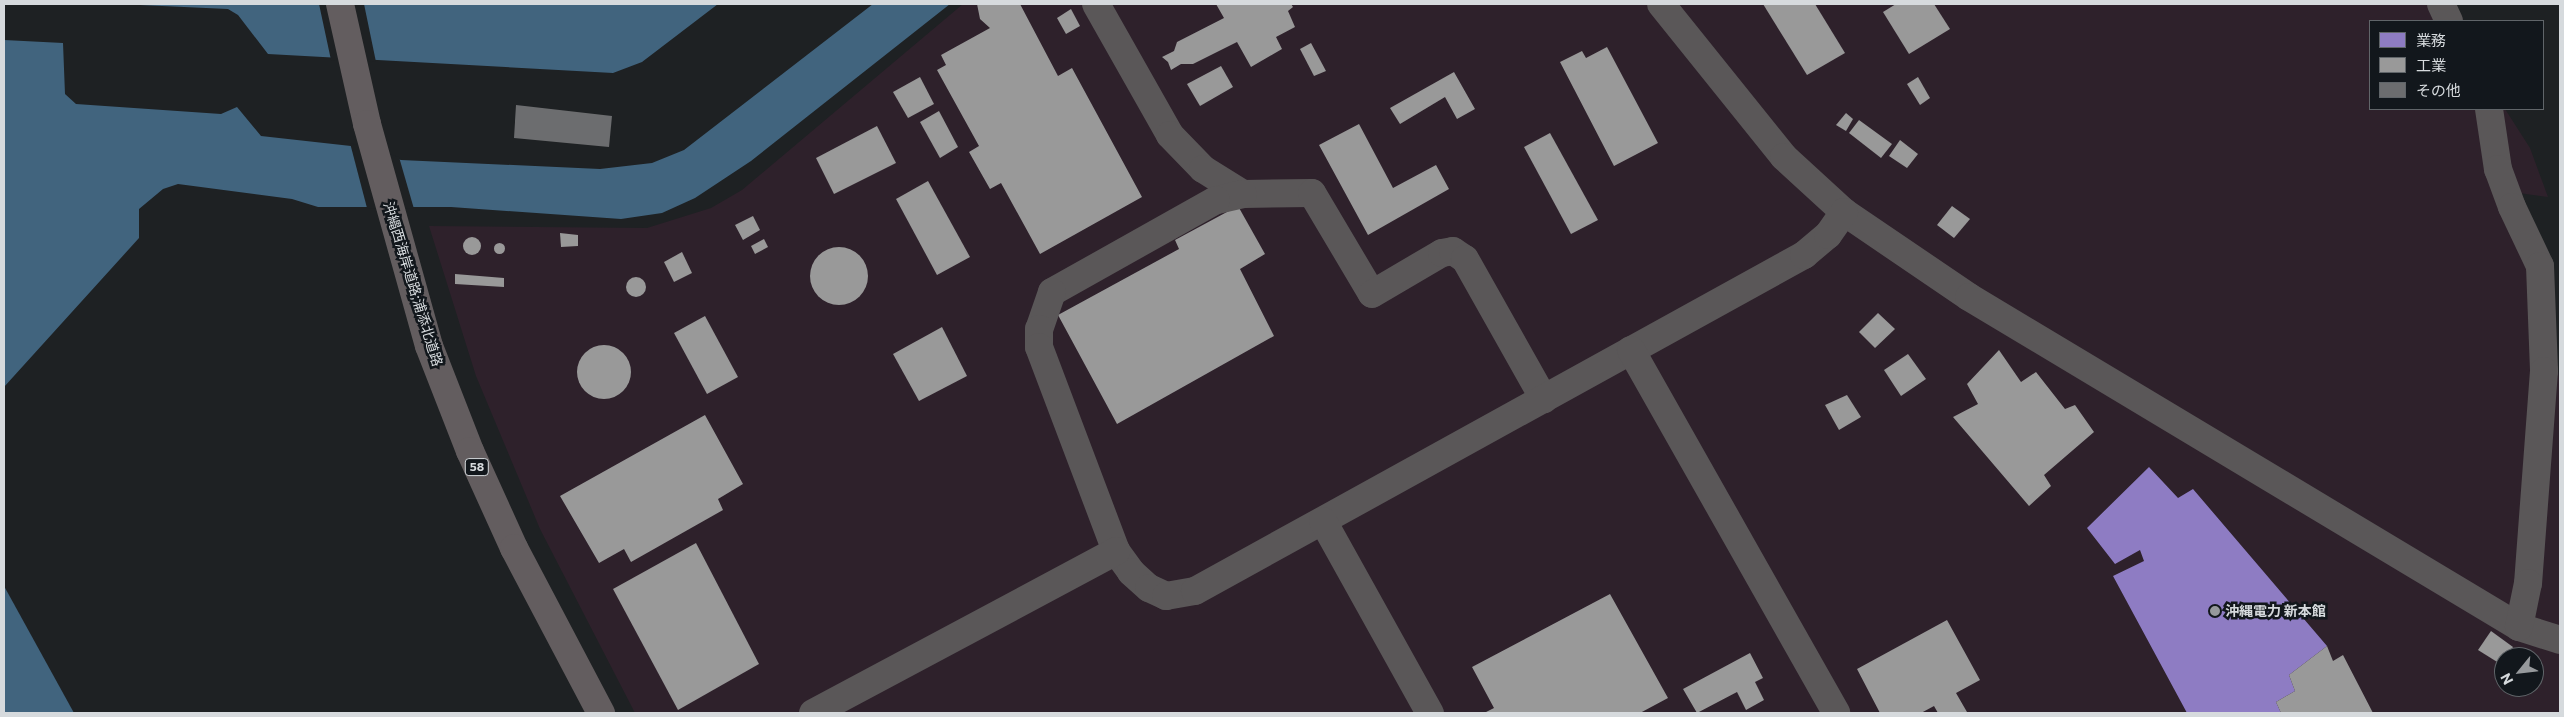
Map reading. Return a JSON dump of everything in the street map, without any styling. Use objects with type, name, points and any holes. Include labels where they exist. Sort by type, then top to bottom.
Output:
[{"type":"highway","name":"沖縄西海岸道路;浦添北道路","points":[[340,4],[401,251],[429,346],[470,451],[514,548],[601,713]]},
{"type":"lane","points":[[1096,4],[1170,135],[1204,169],[1242,194]]},
{"type":"lane","points":[[1661,4],[1784,157],[1844,212],[1969,297],[2519,627],[2560,640]]},
{"type":"lane","points":[[2440,4],[2448,20]]},
{"type":"lane","points":[[2489,110],[2498,169],[2512,207],[2540,266],[2544,371],[2528,583],[2519,627]]},
{"type":"lane","points":[[1544,399],[1465,259],[1453,251],[1442,253],[1372,294],[1312,193],[1242,194],[1216,200],[1052,292],[1045,306],[1039,346],[1116,551],[1131,572],[1149,588],[1166,596],[1195,591],[1323,521],[1544,399],[1631,350],[1804,255],[1828,235],[1844,212]]},
{"type":"lane","points":[[1631,350],[1836,713]]},
{"type":"lane","points":[[1323,521],[1430,713]]},
{"type":"lane","points":[[813,713],[1116,551]]},
{"type":"shaded area","points":[[963,4],[2451,4],[2459,20],[2369,20],[2369,110],[2506,110],[2530,148],[2548,197],[2519,193],[2548,279],[2560,388],[2560,713],[635,713],[540,529],[476,376],[429,226],[647,228],[711,208],[742,190]]},
{"type":"water","points":[[118,4],[718,4],[642,62],[613,73],[268,54],[238,15],[228,9]]},
{"type":"water","points":[[873,4],[950,4],[751,161],[695,198],[662,213],[621,219],[451,207],[318,207],[292,199],[178,184],[163,189],[139,209],[139,238],[4,387],[4,40],[63,43],[65,94],[76,104],[221,114],[237,107],[261,136],[351,146],[401,160],[600,169],[652,163],[684,150]]},
{"type":"water","points":[[4,586],[74,713],[4,713]]},
{"type":"pier","points":[[319,4],[364,4],[376,62],[331,60]]},
{"type":"pier","points":[[350,143],[399,157],[414,209],[367,208]]},
{"type":"building: 業務","name":"沖縄電力 新本館","points":[[2149,467],[2178,498],[2193,489],[2327,646],[2289,675],[2295,691],[2276,702],[2281,713],[2187,713],[2113,576],[2144,561],[2140,550],[2115,564],[2087,528]]},
{"type":"building: 工業","points":[[977,4],[1020,4],[1058,76],[1072,68],[1142,197],[1040,254],[1001,183],[990,189],[969,152],[979,146],[937,70],[946,65],[941,55],[990,28],[980,19]]},
{"type":"building: 工業","points":[[1216,4],[1291,4],[1293,7],[1288,11],[1295,27],[1276,37],[1282,49],[1251,67],[1237,42],[1193,64],[1181,64],[1171,70],[1168,62],[1162,57],[1174,51],[1177,42],[1224,18]]},
{"type":"building: 工業","points":[[1763,4],[1815,4],[1845,53],[1807,75]]},
{"type":"building: 工業","points":[[1896,4],[1934,4],[1950,29],[1909,54],[1883,12]]},
{"type":"building: 工業","points":[[1071,9],[1080,26],[1066,34],[1057,18]]},
{"type":"building: 工業","points":[[1311,43],[1326,71],[1314,76],[1300,49]]},
{"type":"building: 工業","points":[[1607,47],[1658,143],[1614,166],[1560,62],[1582,51],[1586,58]]},
{"type":"building: 工業","points":[[1221,66],[1233,87],[1200,106],[1187,84]]},
{"type":"building: 工業","points":[[1454,72],[1475,109],[1457,119],[1445,97],[1400,124],[1390,108]]},
{"type":"building: 工業","points":[[920,77],[934,104],[908,118],[893,92]]},
{"type":"building: 工業","points":[[1918,77],[1930,98],[1920,105],[1907,84]]},
{"type":"building: 工業","points":[[939,111],[958,147],[940,158],[920,122]]},
{"type":"building: 工業","points":[[1846,113],[1853,119],[1846,131],[1836,125]]},
{"type":"building: 工業","points":[[1859,120],[1892,144],[1881,158],[1849,133]]},
{"type":"building: 工業","points":[[1359,124],[1393,188],[1436,165],[1449,189],[1368,235],[1319,145]]},
{"type":"building: 工業","points":[[877,126],[896,163],[834,194],[816,158]]},
{"type":"building: 工業","points":[[1550,133],[1598,220],[1571,234],[1524,147]]},
{"type":"building: 工業","points":[[1900,140],[1918,154],[1907,168],[1889,156]]},
{"type":"building: 工業","points":[[928,181],[970,257],[937,275],[896,199]]},
{"type":"building: 工業","points":[[1238,206],[1265,254],[1240,269],[1274,336],[1117,424],[1058,315],[1179,249],[1175,240]]},
{"type":"building: 工業","points":[[1952,206],[1970,219],[1954,238],[1937,225]]},
{"type":"building: 工業","points":[[753,216],[760,230],[743,240],[735,225]]},
{"type":"building: 工業","points":[[560,233],[578,235],[578,246],[561,247]]},
{"type":"building: 工業","points":[[472,237],[478,240],[481,246],[478,252],[472,255],[466,252],[463,246],[466,240]]},
{"type":"building: 工業","points":[[764,239],[768,247],[755,254],[751,246]]},
{"type":"building: 工業","points":[[499,242],[505,248],[499,254],[493,248]]},
{"type":"building: 工業","points":[[839,247],[850,249],[863,260],[868,276],[866,287],[855,300],[839,305],[828,303],[815,292],[810,276],[812,265],[823,252]]},
{"type":"building: 工業","points":[[682,252],[692,273],[674,282],[664,262]]},
{"type":"building: 工業","points":[[455,274],[504,278],[504,287],[455,284]]},
{"type":"building: 工業","points":[[632,277],[640,277],[646,283],[646,291],[640,297],[632,297],[626,291],[626,283]]},
{"type":"building: 工業","points":[[1878,313],[1895,329],[1875,348],[1859,332]]},
{"type":"building: 工業","points":[[705,316],[738,377],[707,394],[674,333]]},
{"type":"building: 工業","points":[[942,327],[967,376],[919,401],[893,354]]},
{"type":"building: 工業","points":[[599,345],[609,345],[619,349],[627,357],[631,372],[627,387],[619,395],[609,399],[599,399],[589,395],[581,387],[577,377],[577,367],[581,357],[589,349]]},
{"type":"building: 工業","points":[[1999,350],[2021,382],[2036,372],[2065,409],[2075,405],[2094,432],[2044,475],[2051,486],[2029,506],[1953,417],[1978,404],[1967,384]]},
{"type":"building: 工業","points":[[1908,354],[1926,379],[1901,396],[1884,370]]},
{"type":"building: 工業","points":[[1847,395],[1861,417],[1839,430],[1825,405]]},
{"type":"building: 工業","points":[[705,415],[743,484],[718,499],[723,510],[631,562],[624,549],[599,563],[560,496]]},
{"type":"building: 工業","points":[[696,543],[759,664],[678,710],[613,589]]},
{"type":"building: 工業","points":[[1610,594],[1668,698],[1640,713],[1484,713],[1494,708],[1472,667]]},
{"type":"building: 工業","points":[[1947,620],[1980,680],[1956,693],[1967,712],[1938,713],[1934,706],[1921,713],[1880,713],[1857,669]]},
{"type":"building: 工業","points":[[2491,631],[2513,647],[2494,647],[2494,660],[2478,650]]},
{"type":"building: 工業","points":[[2327,646],[2333,661],[2343,655],[2373,713],[2281,713],[2276,702],[2295,691],[2289,675]]},
{"type":"building: 工業","points":[[1750,653],[1763,678],[1755,682],[1764,700],[1746,710],[1737,692],[1697,713],[1683,689]]},
{"type":"building: その他","points":[[516,105],[612,116],[609,147],[514,138]]},
{"type":"place","name":"沖縄電力 新本館","points":[[2215,611]]}]
